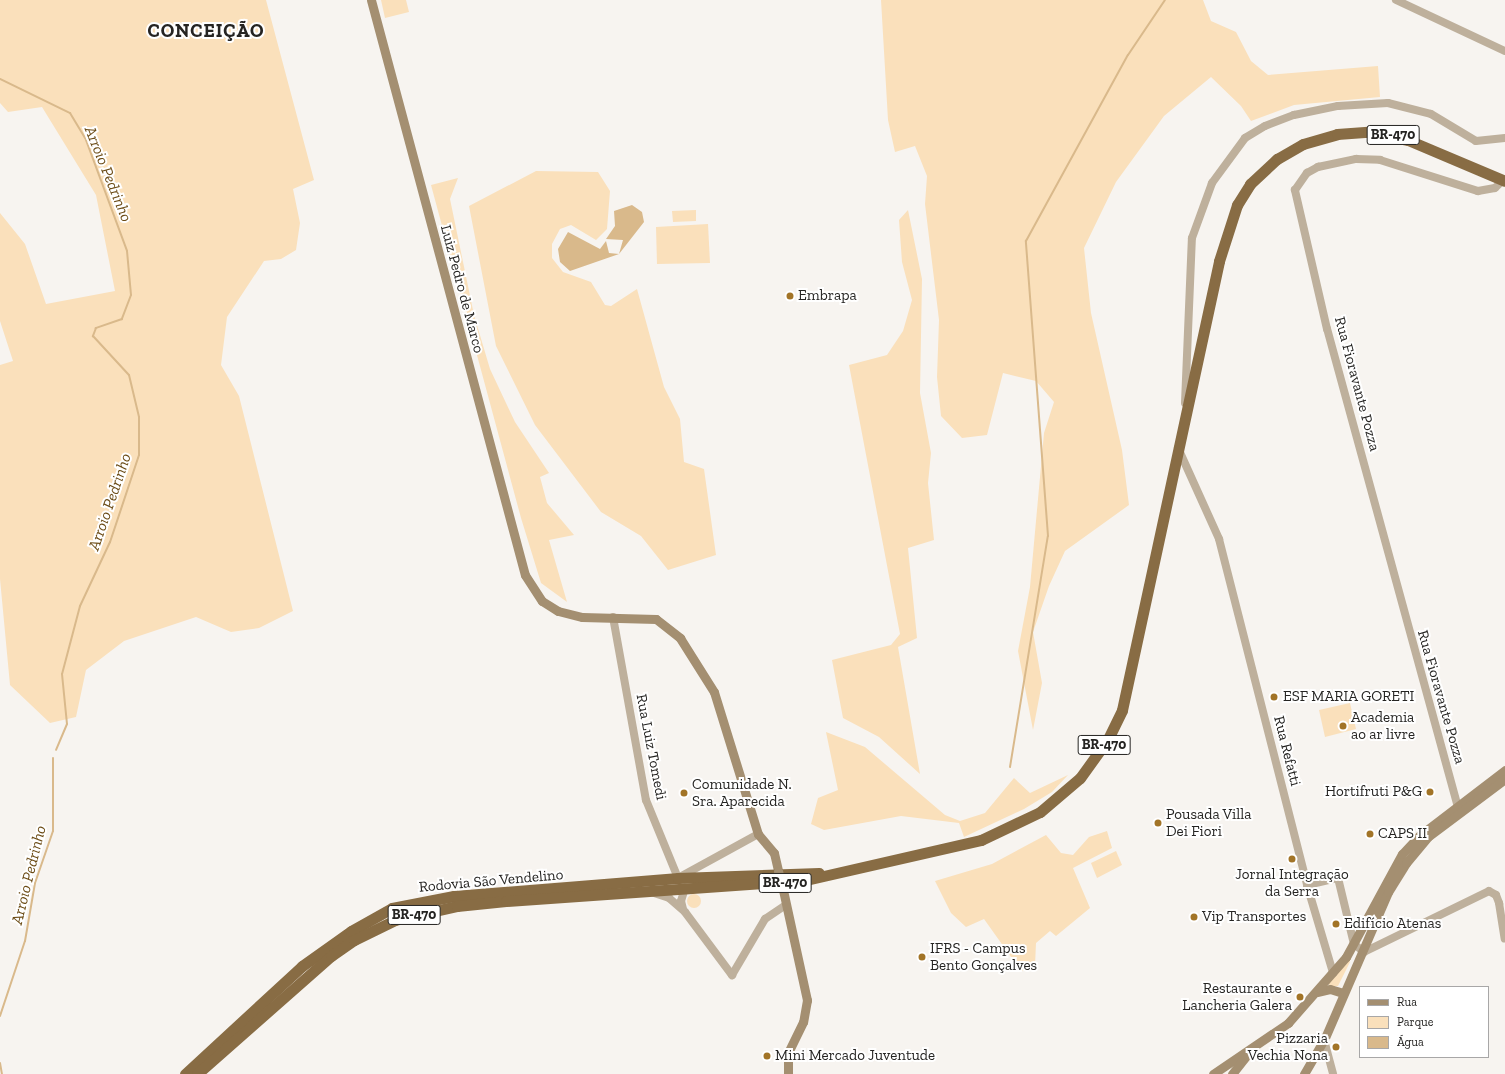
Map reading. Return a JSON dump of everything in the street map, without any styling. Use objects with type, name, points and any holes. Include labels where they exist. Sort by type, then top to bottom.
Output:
[{"type":"highway","name":"BR-470","points":[[197,1074],[331,956],[375,928],[457,906],[685,888],[796,882],[981,840],[1011,828],[1040,812],[1080,778],[1108,739],[1122,710],[1219,261],[1237,205],[1250,184],[1277,159],[1303,144],[1337,134],[1388,134],[1504,180]]},
{"type":"highway","name":"Rodovia São Vendelino","points":[[185,1074],[302,966],[386,910],[454,896],[678,878],[836,874]]},
{"type":"main road","name":"Luiz Pedro de Marco","points":[[371,0],[530,584],[542,601],[558,611],[582,617],[613,617],[662,621],[701,667],[714,692],[758,834]]},
{"type":"main road","points":[[1213,1074],[1252,1049],[1288,1023],[1318,992],[1354,944],[1402,854],[1505,770]]},
{"type":"main road","points":[[1304,1074],[1324,1040],[1336,1008],[1388,892],[1406,863],[1429,836],[1458,809],[1505,779]]},
{"type":"main road","points":[[758,834],[774,853],[807,1008],[788,1053],[788,1074]]},
{"type":"main road","points":[[1318,992],[1330,989],[1343,993]]},
{"type":"main road","points":[[1232,1074],[1252,1049]]},
{"type":"street","points":[[1396,0],[1505,51]]},
{"type":"street","points":[[1184,422],[1192,238],[1212,183],[1246,138],[1265,126],[1294,115],[1338,106],[1388,103],[1432,114],[1476,141],[1505,138]]},
{"type":"street","name":"Rua Fioravante Pozza","points":[[1458,809],[1327,329],[1295,190],[1307,173],[1318,167],[1356,159],[1380,160],[1478,191],[1495,188],[1504,180]]},
{"type":"street","name":"Rua Refatti","points":[[1178,448],[1219,539],[1307,885],[1333,973]]},
{"type":"street","name":"Rua Luiz Tomedi","points":[[613,617],[646,800],[678,878]]},
{"type":"street","points":[[678,878],[758,834]]},
{"type":"street","points":[[1307,885],[1338,878],[1354,944],[1362,951],[1367,952],[1471,898],[1492,892],[1499,903],[1505,939]]},
{"type":"street","points":[[685,888],[681,901],[685,912]]},
{"type":"street","points":[[643,891],[669,898],[685,912],[732,974],[765,919],[786,905]]},
{"type":"street","points":[[1324,1040],[1333,1074]]},
{"type":"street","points":[[1314,1058],[1323,1058],[1331,1066]]},
{"type":"green space","points":[[0,0],[266,0],[314,180],[293,189],[300,223],[296,250],[281,259],[264,261],[227,317],[221,365],[239,396],[293,611],[259,628],[231,632],[196,617],[124,641],[86,670],[76,717],[50,723],[10,685],[0,579],[0,365],[13,361],[0,321],[0,213],[25,244],[46,304],[115,291],[96,195],[42,107],[8,112],[0,103]]},
{"type":"green space","points":[[381,0],[406,0],[409,12],[385,18]]},
{"type":"green space","points":[[881,0],[1203,0],[1211,21],[1236,32],[1251,61],[1268,75],[1378,66],[1380,97],[1294,105],[1251,121],[1241,106],[1211,77],[1164,116],[1116,182],[1084,248],[1091,313],[1122,450],[1129,505],[1065,551],[1049,586],[1033,632],[1042,683],[1033,730],[1018,651],[1030,587],[1044,433],[1054,402],[1036,381],[1003,373],[987,435],[962,438],[941,416],[937,377],[939,320],[925,204],[927,176],[915,146],[895,152],[888,120]]},
{"type":"green space","points":[[536,171],[598,172],[610,191],[607,229],[596,240],[571,225],[560,229],[552,244],[552,258],[563,272],[591,282],[605,305],[611,306],[637,289],[664,387],[680,419],[684,462],[704,469],[716,555],[668,570],[641,536],[601,512],[535,425],[496,346],[469,206]]},
{"type":"green space","points":[[458,178],[450,199],[474,315],[490,369],[515,422],[549,473],[540,477],[547,503],[574,535],[549,540],[567,602],[541,583],[521,518],[431,185]]},
{"type":"green space","points":[[696,210],[696,221],[673,222],[672,211]]},
{"type":"green space","points":[[908,210],[922,279],[920,393],[931,453],[928,483],[934,540],[908,548],[917,638],[898,647],[920,774],[879,737],[843,718],[832,660],[891,645],[900,634],[849,365],[887,355],[903,331],[912,300],[902,262],[899,220]]},
{"type":"green space","points":[[708,224],[710,263],[657,264],[656,227]]},
{"type":"green space","points":[[1350,703],[1356,729],[1325,737],[1319,710]]},
{"type":"green space","points":[[826,732],[865,747],[945,815],[960,821],[985,813],[1014,778],[1030,793],[1068,775],[1052,792],[1024,809],[964,837],[959,823],[901,816],[824,830],[811,824],[818,798],[838,790]]},
{"type":"green space","points":[[1107,831],[1112,848],[1073,868],[1090,908],[1056,936],[1050,931],[1036,943],[1035,966],[1021,971],[984,919],[966,927],[951,913],[935,881],[992,864],[1046,835],[1061,853],[1073,855],[1089,837]]},
{"type":"green space","points":[[1116,851],[1122,865],[1097,878],[1091,863]]},
{"type":"green space","points":[[691,894],[697,894],[701,898],[701,904],[697,908],[691,908],[687,904],[687,898]]},
{"type":"green space","points":[[1349,958],[1350,962],[1338,986],[1330,986],[1328,983]]},
{"type":"water","points":[[632,205],[642,212],[644,222],[619,254],[623,240],[606,239],[615,226],[614,211]]},
{"type":"water","points":[[568,232],[600,249],[606,241],[609,253],[619,254],[570,271],[560,262],[558,249]]},
{"type":"waterway","points":[[1010,767],[1048,536],[1026,241],[1128,55],[1165,0]]},
{"type":"waterway","name":"Arroio Pedrinho","points":[[0,79],[70,113],[86,140],[127,251],[131,295],[122,319],[96,328],[93,336],[129,375],[139,417],[139,455],[110,542],[80,606],[62,674],[67,724],[56,750]]},
{"type":"waterway","name":"Arroio Pedrinho","points":[[0,1016],[25,941],[35,883],[53,831],[53,758]]},
{"type":"waterway","name":"Arroio Pedrinho","points":[[0,1063],[2,1074]]},
{"type":"place","name":"Embrapa","points":[[790,296]]},
{"type":"place","name":"ESF MARIA GORETI","points":[[1274,697]]},
{"type":"place","name":"Academia ao ar livre","points":[[1343,726]]},
{"type":"place","name":"Hortifruti P&G","points":[[1430,792]]},
{"type":"place","name":"Comunidade N. Sra. Aparecida","points":[[684,793]]},
{"type":"place","name":"Pousada Villa Dei Fiori","points":[[1158,823]]},
{"type":"place","name":"CAPS II","points":[[1370,834]]},
{"type":"place","name":"Jornal Integração da Serra","points":[[1292,859]]},
{"type":"place","name":"Vip Transportes","points":[[1194,917]]},
{"type":"place","name":"Edifício Atenas","points":[[1336,924]]},
{"type":"place","name":"IFRS - Campus Bento Gonçalves","points":[[922,957]]},
{"type":"place","name":"Restaurante e Lancheria Galera","points":[[1300,997]]},
{"type":"place","name":"Pizzaria Vechia Nona","points":[[1336,1047]]},
{"type":"place","name":"Mini Mercado Juventude","points":[[767,1056]]},
{"type":"district","name":"CONCEIÇÃO","points":[[206,31]]}]
